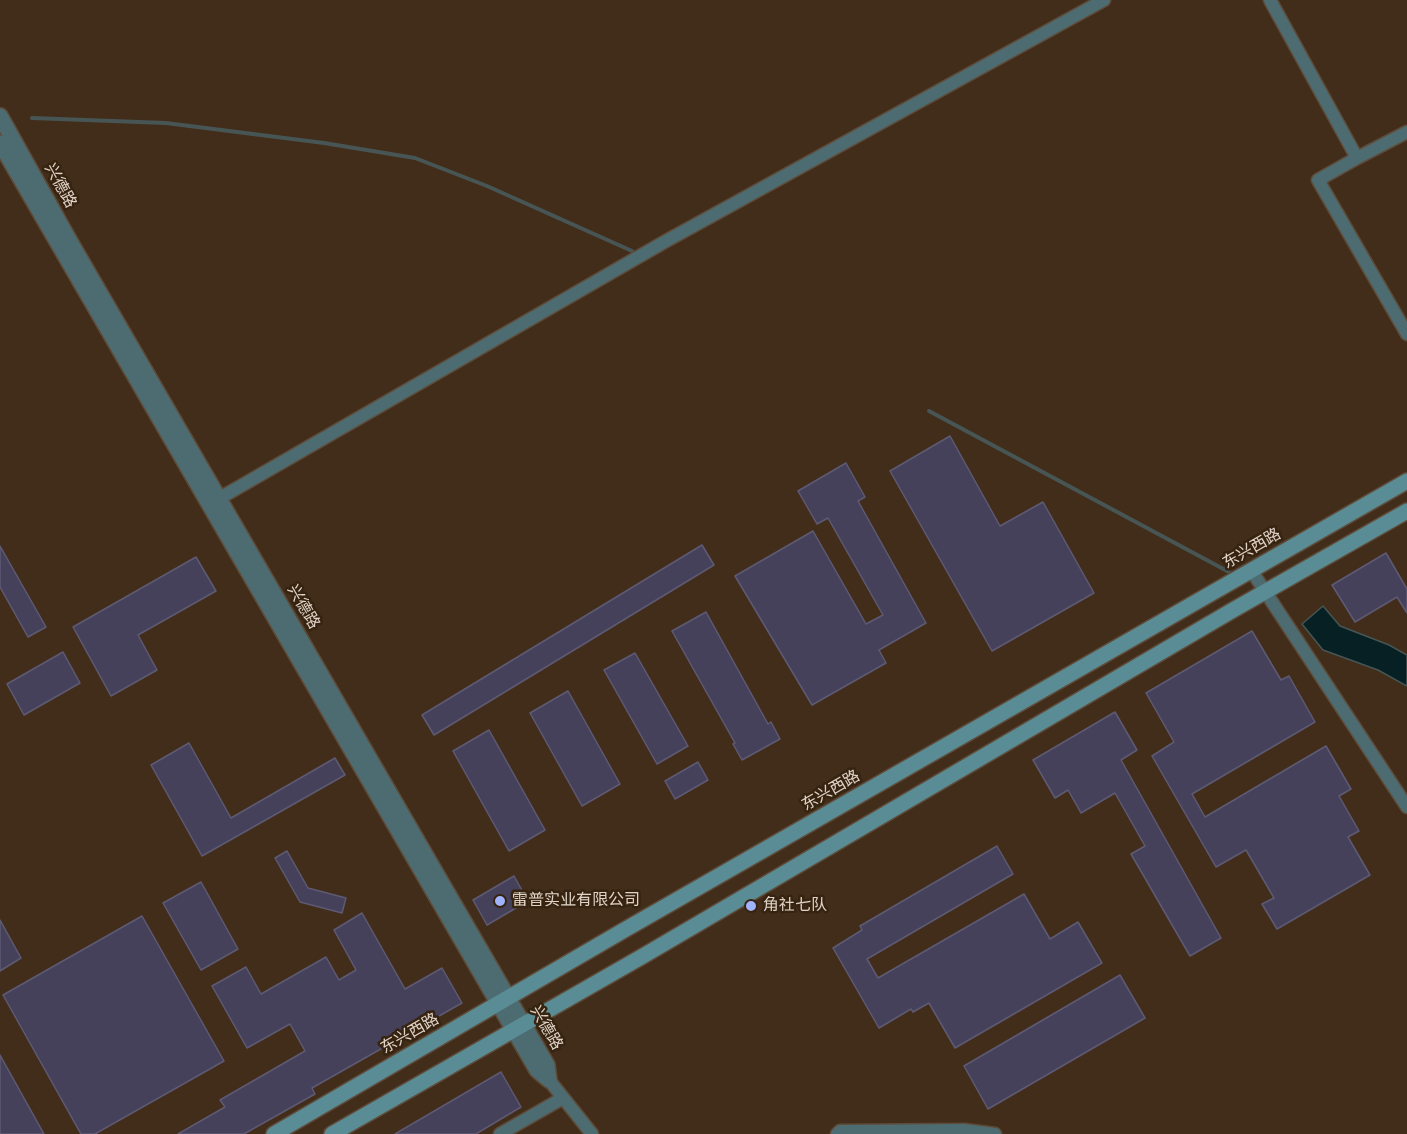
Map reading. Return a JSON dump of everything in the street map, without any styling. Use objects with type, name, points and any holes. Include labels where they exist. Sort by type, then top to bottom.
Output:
[{"type":"main road","name":"东兴西路","points":[[274,1134],[1407,481]]},
{"type":"main road","points":[[332,1134],[643,957],[1407,511]]},
{"type":"street","points":[[214,501],[666,241],[1104,0]]},
{"type":"street","points":[[1270,0],[1357,158]]},
{"type":"street","name":"兴德路","points":[[0,116],[214,501]]},
{"type":"street","points":[[1407,132],[1318,180],[1407,334]]},
{"type":"street","name":"兴德路","points":[[0,143],[214,501],[504,1001],[537,1070],[549,1080]]},
{"type":"street","points":[[1244,574],[1265,592],[1407,807]]},
{"type":"street","points":[[549,1080],[592,1134]]},
{"type":"street","points":[[500,1134],[563,1098]]},
{"type":"street","points":[[837,1134],[840,1131],[964,1130],[995,1134]]},
{"type":"water","points":[[1323,606],[1340,626],[1389,645],[1407,655],[1407,686],[1378,670],[1323,650],[1302,624]]},
{"type":"building","points":[[950,436],[1000,526],[1043,502],[1094,593],[992,651],[890,471]]},
{"type":"building","points":[[846,463],[865,497],[858,501],[926,623],[879,650],[886,663],[812,705],[735,576],[813,531],[866,624],[883,615],[828,518],[817,524],[798,491]]},
{"type":"building","points":[[702,545],[714,565],[434,735],[422,715]]},
{"type":"building","points":[[0,546],[46,627],[28,637],[0,587]]},
{"type":"building","points":[[1386,553],[1407,589],[1407,613],[1397,597],[1355,622],[1332,585]]},
{"type":"building","points":[[196,557],[216,591],[138,635],[157,670],[111,696],[73,627]]},
{"type":"building","points":[[706,612],[768,724],[771,722],[780,739],[742,760],[733,744],[735,743],[672,631]]},
{"type":"building","points":[[1252,631],[1281,680],[1289,676],[1315,722],[1192,794],[1205,817],[1326,746],[1351,789],[1339,796],[1359,831],[1348,837],[1370,875],[1277,929],[1262,904],[1274,898],[1246,850],[1216,867],[1152,756],[1174,742],[1146,693]]},
{"type":"building","points":[[63,652],[80,683],[24,715],[7,684]]},
{"type":"building","points":[[635,653],[688,746],[657,764],[604,670]]},
{"type":"building","points":[[568,691],[620,784],[582,806],[530,713]]},
{"type":"building","points":[[1115,712],[1137,750],[1121,760],[1221,938],[1190,956],[1131,854],[1145,846],[1115,793],[1081,813],[1068,790],[1055,798],[1033,760]]},
{"type":"building","points":[[489,730],[545,830],[509,851],[453,751]]},
{"type":"building","points":[[189,743],[231,818],[335,758],[345,775],[202,856],[151,765]]},
{"type":"building","points":[[698,762],[708,780],[675,799],[665,781]]},
{"type":"building","points":[[997,846],[1013,874],[867,959],[878,978],[1024,894],[1050,939],[1078,922],[1102,963],[955,1048],[929,1003],[913,1012],[911,1009],[879,1028],[833,948],[862,930],[860,926]]},
{"type":"building","points":[[287,851],[308,888],[346,898],[342,913],[300,902],[275,858]]},
{"type":"building","name":"雷普实业有限公司","points":[[514,876],[528,901],[487,925],[473,900]]},
{"type":"building","points":[[201,882],[238,949],[201,970],[163,903]]},
{"type":"building","points":[[362,913],[405,989],[442,968],[462,1003],[312,1088],[315,1094],[244,1134],[178,1134],[225,1107],[220,1100],[305,1051],[290,1024],[247,1048],[212,986],[246,967],[261,994],[326,957],[339,980],[356,970],[334,930]]},
{"type":"building","points":[[142,916],[224,1061],[95,1134],[81,1134],[3,995]]},
{"type":"building","points":[[0,920],[21,958],[0,971]]},
{"type":"building","points":[[1120,975],[1145,1018],[988,1109],[964,1066]]},
{"type":"building","points":[[0,1055],[44,1134],[0,1134]]},
{"type":"building","points":[[501,1072],[521,1107],[476,1134],[395,1134]]},
{"type":"waterway","points":[[32,118],[166,123],[324,143],[415,158],[487,186],[632,251]]},
{"type":"waterway","points":[[929,411],[1229,572]]},
{"type":"place","name":"雷普实业有限公司","points":[[500,901]]},
{"type":"place","name":"角社七队","points":[[751,906]]}]
